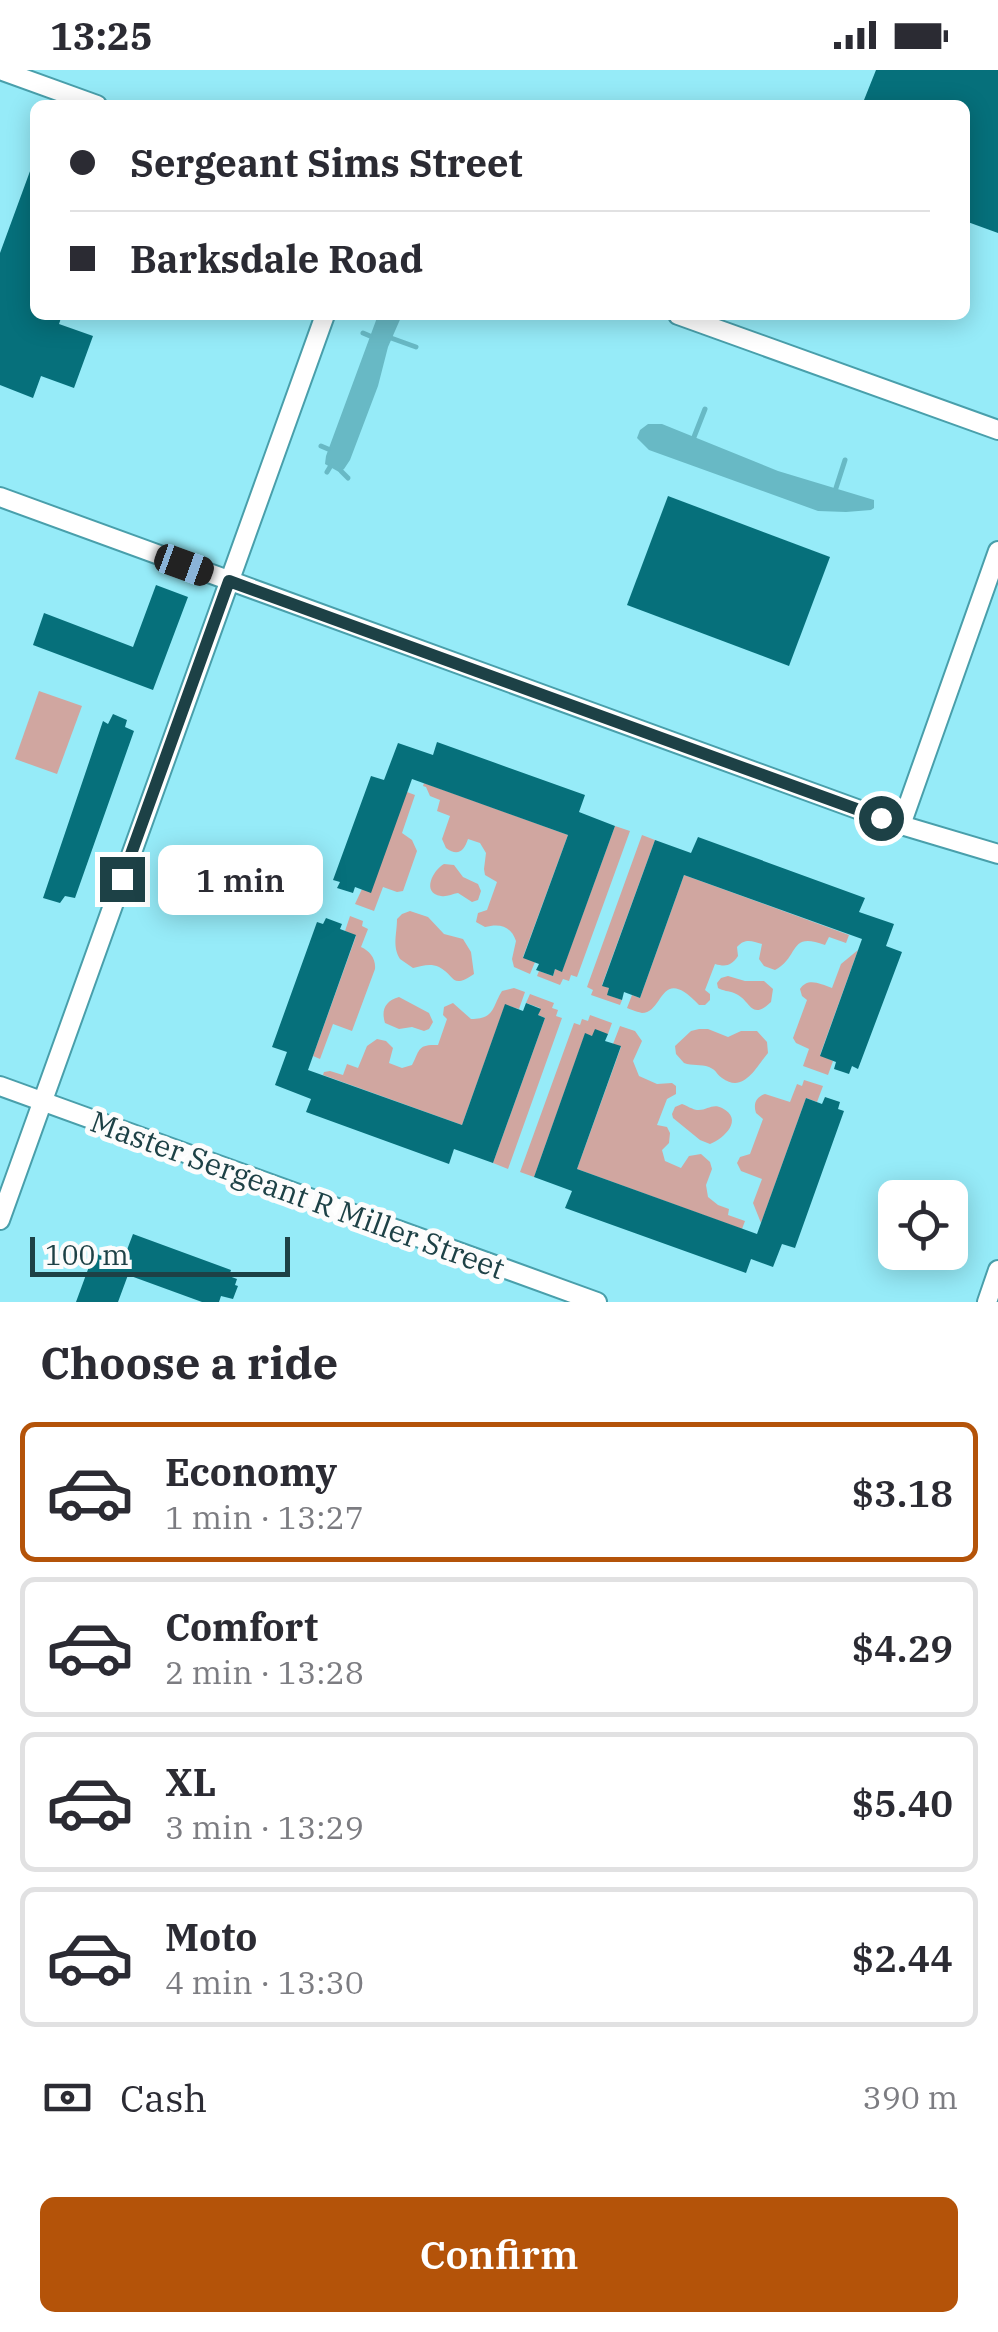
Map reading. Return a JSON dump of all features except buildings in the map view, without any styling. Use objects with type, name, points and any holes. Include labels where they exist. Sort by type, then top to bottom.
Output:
[{"type":"street","points":[[0,70],[82,100]]},
{"type":"street","points":[[0,1220],[323,320]]},
{"type":"street","points":[[692,320],[998,430]]},
{"type":"street","points":[[0,498],[901,825],[998,854]]},
{"type":"street","points":[[901,825],[998,551]]},
{"type":"street","name":"Master Sergeant R Miller Street","points":[[0,1086],[596,1302]]},
{"type":"street","points":[[987,1302],[998,1270]]},
{"type":"shaded area","points":[[39,691],[82,706],[57,774],[15,759]]},
{"type":"shaded area","points":[[424,783],[568,835],[523,957],[535,962],[530,974],[514,967],[516,941],[511,932],[476,922],[478,913],[487,910],[497,882],[485,875],[486,853],[480,843],[468,839],[457,852],[446,848],[442,839],[450,816],[437,811],[440,800],[430,796]]},
{"type":"shaded area","points":[[407,792],[415,795],[402,833],[412,840],[417,851],[403,891],[383,887],[374,911],[355,904]]},
{"type":"shaded area","points":[[615,826],[630,831],[577,977],[571,975],[569,981],[563,979],[560,985],[537,976],[539,971],[553,976],[555,969],[562,971]]},
{"type":"shaded area","points":[[642,835],[655,840],[602,985],[609,988],[608,995],[622,1000],[620,1005],[591,995],[593,990],[587,987]]},
{"type":"shaded area","points":[[444,864],[454,865],[463,877],[478,884],[478,900],[472,902],[458,893],[441,896],[431,891],[433,876]]},
{"type":"shaded area","points":[[684,875],[849,935],[846,943],[829,937],[825,945],[805,941],[775,970],[759,959],[762,944],[746,941],[737,947],[738,956],[731,964],[715,964],[705,990],[710,1000],[705,1005],[699,1005],[686,993],[670,989],[649,1011],[628,1009],[632,995],[640,998]]},
{"type":"shaded area","points":[[410,911],[428,917],[444,934],[463,939],[471,952],[474,974],[457,981],[439,967],[413,968],[400,959],[397,919]]},
{"type":"shaded area","points":[[350,916],[363,921],[362,926],[368,929],[361,947],[372,956],[375,969],[352,1031],[333,1024],[320,1059],[313,1056],[356,936],[345,931]]},
{"type":"shaded area","points":[[858,950],[820,1055],[833,1061],[828,1075],[803,1066],[809,1049],[793,1038],[807,1000],[800,989],[810,982],[832,988],[841,964]]},
{"type":"shaded area","points":[[721,978],[764,981],[773,989],[771,1002],[755,1010],[740,996],[718,988]]},
{"type":"shaded area","points":[[514,988],[525,992],[519,1009],[505,1005],[462,1125],[323,1075],[330,1071],[343,1075],[347,1064],[358,1068],[367,1046],[377,1039],[393,1048],[389,1063],[402,1068],[412,1065],[423,1047],[438,1045],[447,1019],[444,1007],[453,1003],[471,1019],[485,1017],[502,991]]},
{"type":"shaded area","points":[[530,994],[554,1003],[556,1016],[562,1018],[508,1169],[493,1163],[545,1018],[538,1015],[540,1008],[526,1003]]},
{"type":"shaded area","points":[[399,997],[429,1013],[433,1022],[429,1029],[399,1029],[385,1023],[385,1007]]},
{"type":"shaded area","points":[[590,1015],[612,1023],[608,1034],[585,1034],[534,1177],[520,1172],[574,1023],[588,1021]]},
{"type":"shaded area","points":[[620,1026],[635,1031],[642,1041],[633,1061],[639,1076],[657,1084],[676,1086],[676,1094],[667,1099],[657,1125],[667,1127],[670,1133],[669,1143],[662,1150],[665,1161],[681,1168],[689,1156],[701,1154],[712,1169],[706,1185],[708,1197],[729,1209],[728,1215],[745,1221],[742,1229],[577,1169],[621,1047],[613,1044]]},
{"type":"shaded area","points":[[699,1029],[728,1037],[741,1031],[757,1031],[767,1042],[768,1053],[749,1077],[730,1082],[709,1067],[684,1063],[676,1054],[675,1046]]},
{"type":"shaded area","points":[[804,1080],[823,1086],[817,1102],[806,1098],[761,1223],[753,1203],[762,1179],[741,1171],[737,1163],[740,1157],[750,1154],[763,1119],[756,1113],[757,1099],[765,1094],[790,1102],[797,1084],[802,1086]]},
{"type":"shaded area","points":[[682,1104],[697,1110],[722,1108],[732,1117],[730,1128],[710,1144],[700,1140],[673,1118],[675,1107]]},
{"type":"water","points":[[376,320],[400,320],[350,460],[339,472],[325,464]]},
{"type":"water","points":[[648,424],[662,424],[778,471],[874,500],[874,508],[818,511],[649,450],[637,438]]},
{"type":"waterway","points":[[363,333],[370,336]]},
{"type":"waterway","points":[[391,338],[416,347]]},
{"type":"waterway","points":[[694,437],[705,409]]},
{"type":"waterway","points":[[321,446],[328,449]]},
{"type":"waterway","points":[[836,488],[845,460]]},
{"type":"waterway","points":[[327,472],[330,467]]},
{"type":"waterway","points":[[341,471],[348,478]]},
{"type":"route","points":[[122,879],[229,581],[881,818]]}]
